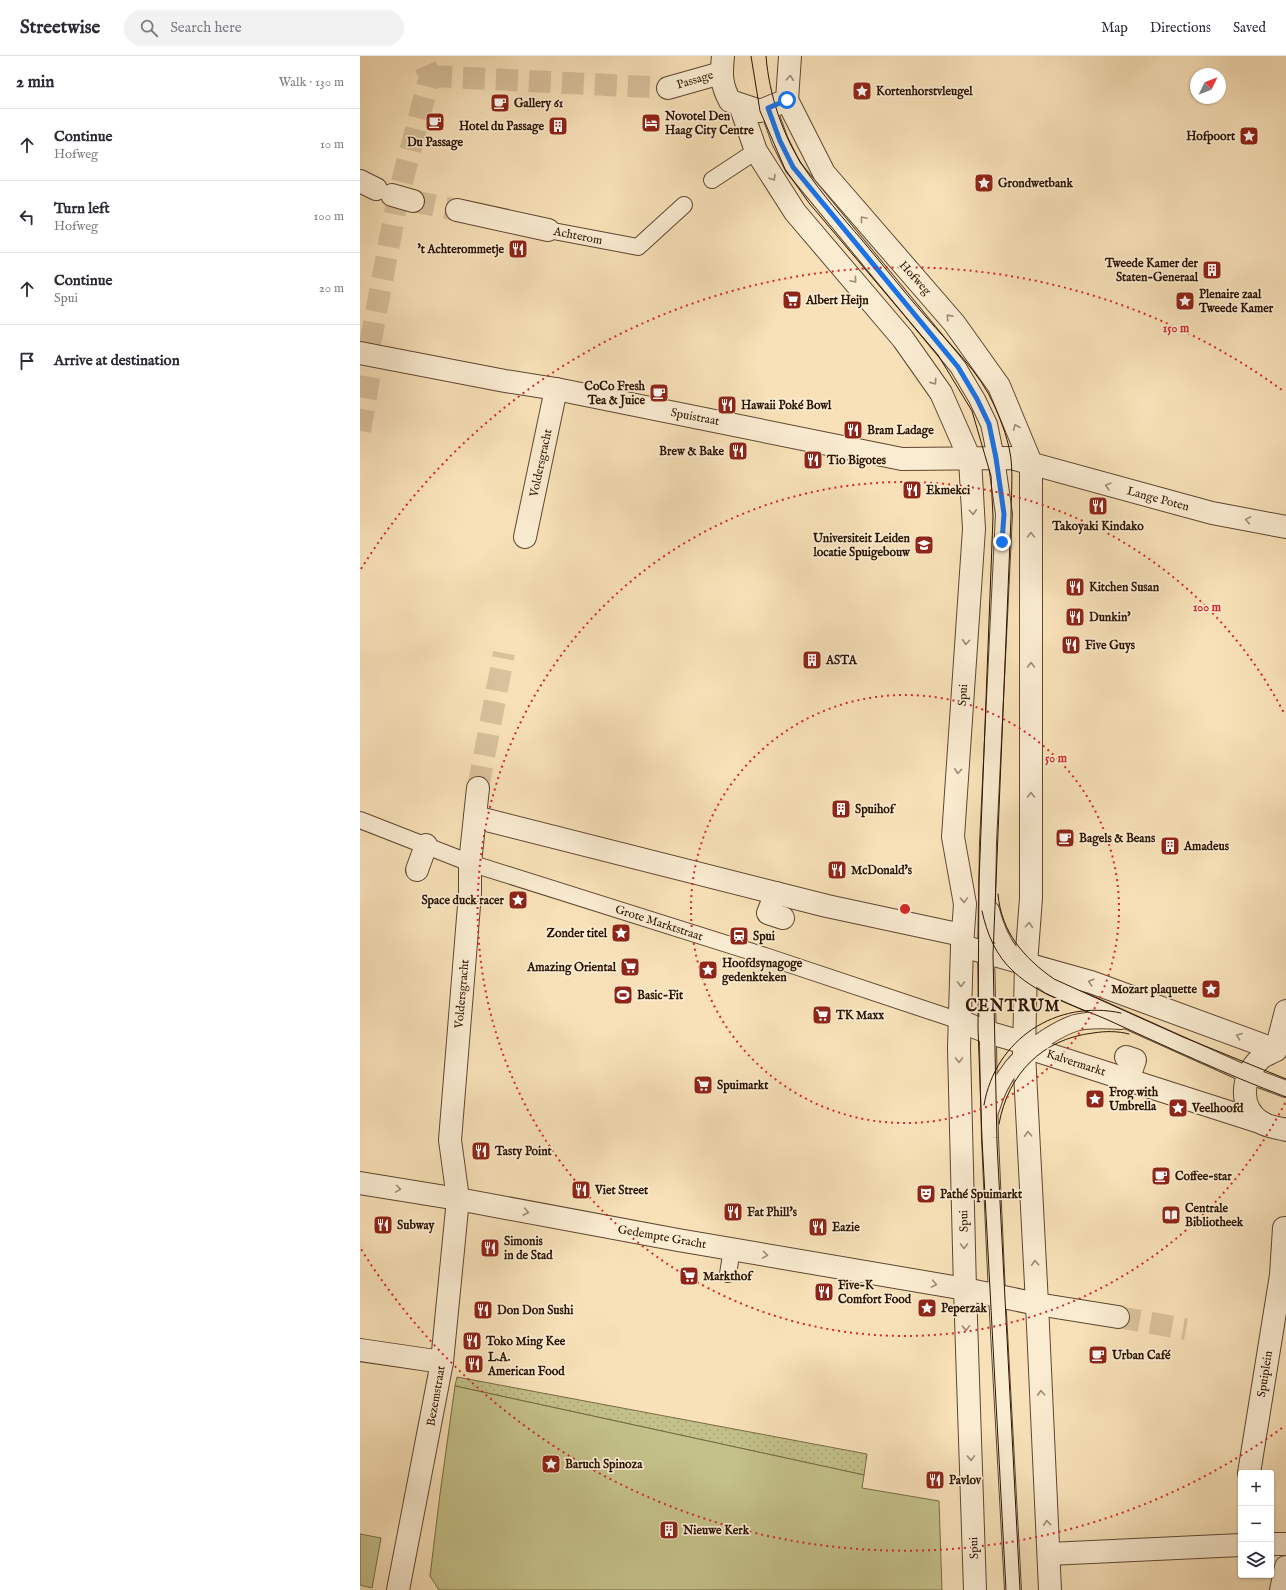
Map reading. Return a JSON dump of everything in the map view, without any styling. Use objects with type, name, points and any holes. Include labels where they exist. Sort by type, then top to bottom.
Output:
[{"type":"street","name":"Hofweg","points":[[790,56],[778,104],[824,173],[954,323],[999,386],[1032,463]]},
{"type":"street","points":[[722,64],[725,91],[730,101],[760,111],[778,104]]},
{"type":"street","name":"Passage","points":[[668,88],[722,64]]},
{"type":"street","points":[[740,105],[756,151],[795,212],[903,339],[941,393],[970,459]]},
{"type":"street","name":"Achterom","points":[[457,210],[548,230]]},
{"type":"street","name":"Spuistraat","points":[[368,355],[556,389],[902,459],[1011,458],[1032,463]]},
{"type":"street","name":"Voldersgracht","points":[[525,537],[556,389]]},
{"type":"street","name":"Spui","points":[[970,459],[974,529],[960,841],[964,894],[959,1048],[975,1590]]},
{"type":"street","points":[[1032,463],[1030,898],[1023,965],[1050,1590]]},
{"type":"street","name":"Lange Poten","points":[[1032,463],[1212,514],[1286,527]]},
{"type":"street","name":"Voldersgracht","points":[[458,1199],[450,1140],[470,893],[470,862],[481,827],[478,788]]},
{"type":"street","points":[[481,827],[776,893],[962,940],[986,954],[1091,982],[1281,1052]]},
{"type":"street","points":[[417,870],[426,845]]},
{"type":"street","points":[[776,893],[768,913],[783,918]]},
{"type":"street","points":[[1281,1052],[1286,1011]]},
{"type":"street","name":"Kalvermarkt","points":[[960,1021],[987,1032],[1018,1041],[1026,1049],[1286,1130]]},
{"type":"street","points":[[1262,1123],[1248,1109],[1244,1095],[1248,1075],[1261,1058],[1281,1052]]},
{"type":"street","points":[[1126,1057],[1135,1060],[1128,1080]]},
{"type":"street","name":"Gedempte Gracht","points":[[360,1183],[965,1289]]},
{"type":"street","name":"Bezemstraat","points":[[398,1590],[442,1362],[458,1199]]},
{"type":"street","name":"Spuiplein","points":[[1249,1470],[1281,1275],[1284,1228]]},
{"type":"street","points":[[965,1289],[1037,1304],[1118,1317]]},
{"type":"street","points":[[360,1350],[442,1362]]},
{"type":"street","points":[[1274,1544],[1286,1544]]},
{"type":"street","points":[[1049,1554],[1238,1546]]},
{"type":"street","points":[[1281,1590],[1286,1567]]},
{"type":"lane","name":"Hofweg","points":[[778,104],[780,141],[793,167],[958,367],[977,399],[989,424],[996,458]]},
{"type":"lane","points":[[712,180],[756,151]]},
{"type":"lane","name":"Achterom","points":[[548,230],[638,247],[684,205]]},
{"type":"lane","points":[[996,458],[1004,514],[988,835],[986,954],[987,1032],[989,1117],[997,1295],[1013,1590]]},
{"type":"lane","name":"Grote Marktstraat","points":[[360,820],[470,862],[765,956],[960,1021]]},
{"type":"lane","points":[[987,897],[994,923],[1003,942],[1023,965],[1050,986],[1248,1075],[1286,1089]]},
{"type":"lane","points":[[989,1117],[995,1097],[1011,1067],[1026,1049],[1054,1033],[1074,1024],[1106,1020],[1126,1021]]},
{"type":"lane","points":[[728,1274],[732,1249]]},
{"type":"shaded area","points":[[457,1377],[867,1454],[864,1475],[455,1386]]},
{"type":"shaded area","name":"Nieuwe Kerk","points":[[455,1386],[864,1475],[862,1488],[939,1501],[942,1590],[439,1590],[430,1576]]},
{"type":"shaded area","points":[[360,1534],[381,1538],[372,1588],[360,1585]]},
{"type":"tunnel","points":[[370,344],[398,197],[430,76],[421,56]]},
{"type":"tunnel","points":[[430,76],[668,88]]},
{"type":"tunnel","points":[[413,201],[457,210]]},
{"type":"tunnel","points":[[360,431],[371,367]]},
{"type":"tunnel","points":[[478,788],[504,653]]},
{"type":"tunnel","points":[[1118,1317],[1186,1329]]},
{"type":"tram line","points":[[751,56],[760,111],[785,169],[809,203],[938,355],[972,411],[991,476],[993,517],[979,882],[978,1028],[982,1139],[1006,1590]]},
{"type":"tram line","points":[[766,56],[770,86],[778,115],[797,157],[832,205],[973,371],[989,394],[998,413],[1009,446],[1012,473],[1011,517],[993,955],[997,1143],[1020,1590]]},
{"type":"tram line","points":[[998,894],[1004,920],[1016,943],[1033,962],[1054,979],[1183,1037],[1286,1079]]},
{"type":"tram line","points":[[982,911],[997,952],[1014,972],[1035,988],[1196,1060],[1286,1097]]},
{"type":"tram line","points":[[984,1105],[990,1082],[1001,1061],[1015,1043],[1033,1029],[1052,1019],[1074,1012],[1097,1010],[1121,1013]]},
{"type":"tram line","points":[[999,1124],[1010,1090],[1019,1075],[1030,1062],[1043,1051],[1058,1043],[1093,1033],[1120,1032],[1129,1034]]},
{"type":"place","name":"Kortenhorstvleugel","points":[[862,91]]},
{"type":"place","name":"Gallery 61","points":[[500,103]]},
{"type":"place","name":"Du Passage","points":[[435,122]]},
{"type":"place","name":"Novotel Den Haag City Centre","points":[[651,123]]},
{"type":"place","name":"Hotel du Passage","points":[[558,126]]},
{"type":"place","name":"Hofpoort","points":[[1249,136]]},
{"type":"place","name":"Grondwetbank","points":[[984,183]]},
{"type":"place","name":"'t Achterommetje","points":[[518,249]]},
{"type":"place","name":"Tweede Kamer der Staten-Generaal","points":[[1212,270]]},
{"type":"place","name":"Albert Heijn","points":[[792,300]]},
{"type":"place","name":"Plenaire zaal Tweede Kamer","points":[[1185,301]]},
{"type":"place","name":"CoCo Fresh Tea & Juice","points":[[659,393]]},
{"type":"place","name":"Hawaii Poké Bowl","points":[[727,405]]},
{"type":"place","name":"Bram Ladage","points":[[853,430]]},
{"type":"place","name":"Brew & Bake","points":[[738,451]]},
{"type":"place","name":"Tio Bigotes","points":[[813,460]]},
{"type":"place","name":"Ekmekci","points":[[912,490]]},
{"type":"place","name":"Takoyaki Kindako","points":[[1098,506]]},
{"type":"place","name":"Universiteit Leiden locatie Spuigebouw","points":[[924,545]]},
{"type":"place","name":"Kitchen Susan","points":[[1075,587]]},
{"type":"place","name":"Dunkin'","points":[[1075,617]]},
{"type":"place","name":"Five Guys","points":[[1071,645]]},
{"type":"place","name":"ASTA","points":[[812,660]]},
{"type":"place","name":"Spuihof","points":[[841,809]]},
{"type":"place","name":"Bagels & Beans","points":[[1065,838]]},
{"type":"place","name":"Amadeus","points":[[1170,846]]},
{"type":"place","name":"McDonald's","points":[[837,870]]},
{"type":"place","name":"Space duck racer","points":[[518,900]]},
{"type":"place","name":"Zonder titel","points":[[621,933]]},
{"type":"place","name":"Spui","points":[[739,936]]},
{"type":"place","name":"Amazing Oriental","points":[[630,967]]},
{"type":"place","name":"Hoofdsynagoge gedenkteken","points":[[708,970]]},
{"type":"place","name":"Mozart plaquette","points":[[1211,989]]},
{"type":"place","name":"Basic-Fit","points":[[623,995]]},
{"type":"place","name":"TK Maxx","points":[[822,1015]]},
{"type":"place","name":"Spuimarkt","points":[[703,1085]]},
{"type":"place","name":"Frog with Umbrella","points":[[1095,1099]]},
{"type":"place","name":"Veelhoofd","points":[[1178,1108]]},
{"type":"place","name":"Tasty Point","points":[[481,1151]]},
{"type":"place","name":"Coffee-star","points":[[1161,1176]]},
{"type":"place","name":"Viet Street","points":[[581,1190]]},
{"type":"place","name":"Pathé Spuimarkt","points":[[926,1194]]},
{"type":"place","name":"Fat Phill's","points":[[733,1212]]},
{"type":"place","name":"Centrale Bibliotheek","points":[[1171,1215]]},
{"type":"place","name":"Subway","points":[[383,1225]]},
{"type":"place","name":"Eazie","points":[[818,1227]]},
{"type":"place","name":"Simonis in de Stad","points":[[490,1248]]},
{"type":"place","name":"Markthof","points":[[689,1276]]},
{"type":"place","name":"Five-K Comfort Food","points":[[824,1292]]},
{"type":"place","name":"Peperzak","points":[[927,1308]]},
{"type":"place","name":"Don Don Sushi","points":[[483,1310]]},
{"type":"place","name":"Toko Ming Kee","points":[[472,1341]]},
{"type":"place","name":"Urban Café","points":[[1098,1355]]},
{"type":"place","name":"L.A. American Food","points":[[474,1364]]},
{"type":"place","name":"Baruch Spinoza","points":[[551,1464]]},
{"type":"place","name":"Pavlov","points":[[935,1480]]},
{"type":"place","name":"Nieuwe Kerk","points":[[669,1530]]},
{"type":"district","name":"CENTRUM","points":[[1013,1007]]},
{"type":"route","points":[[787,100],[768,108],[780,141],[793,167],[817,198],[958,367],[977,399],[989,424],[996,458],[1004,514],[1002,542]]}]
